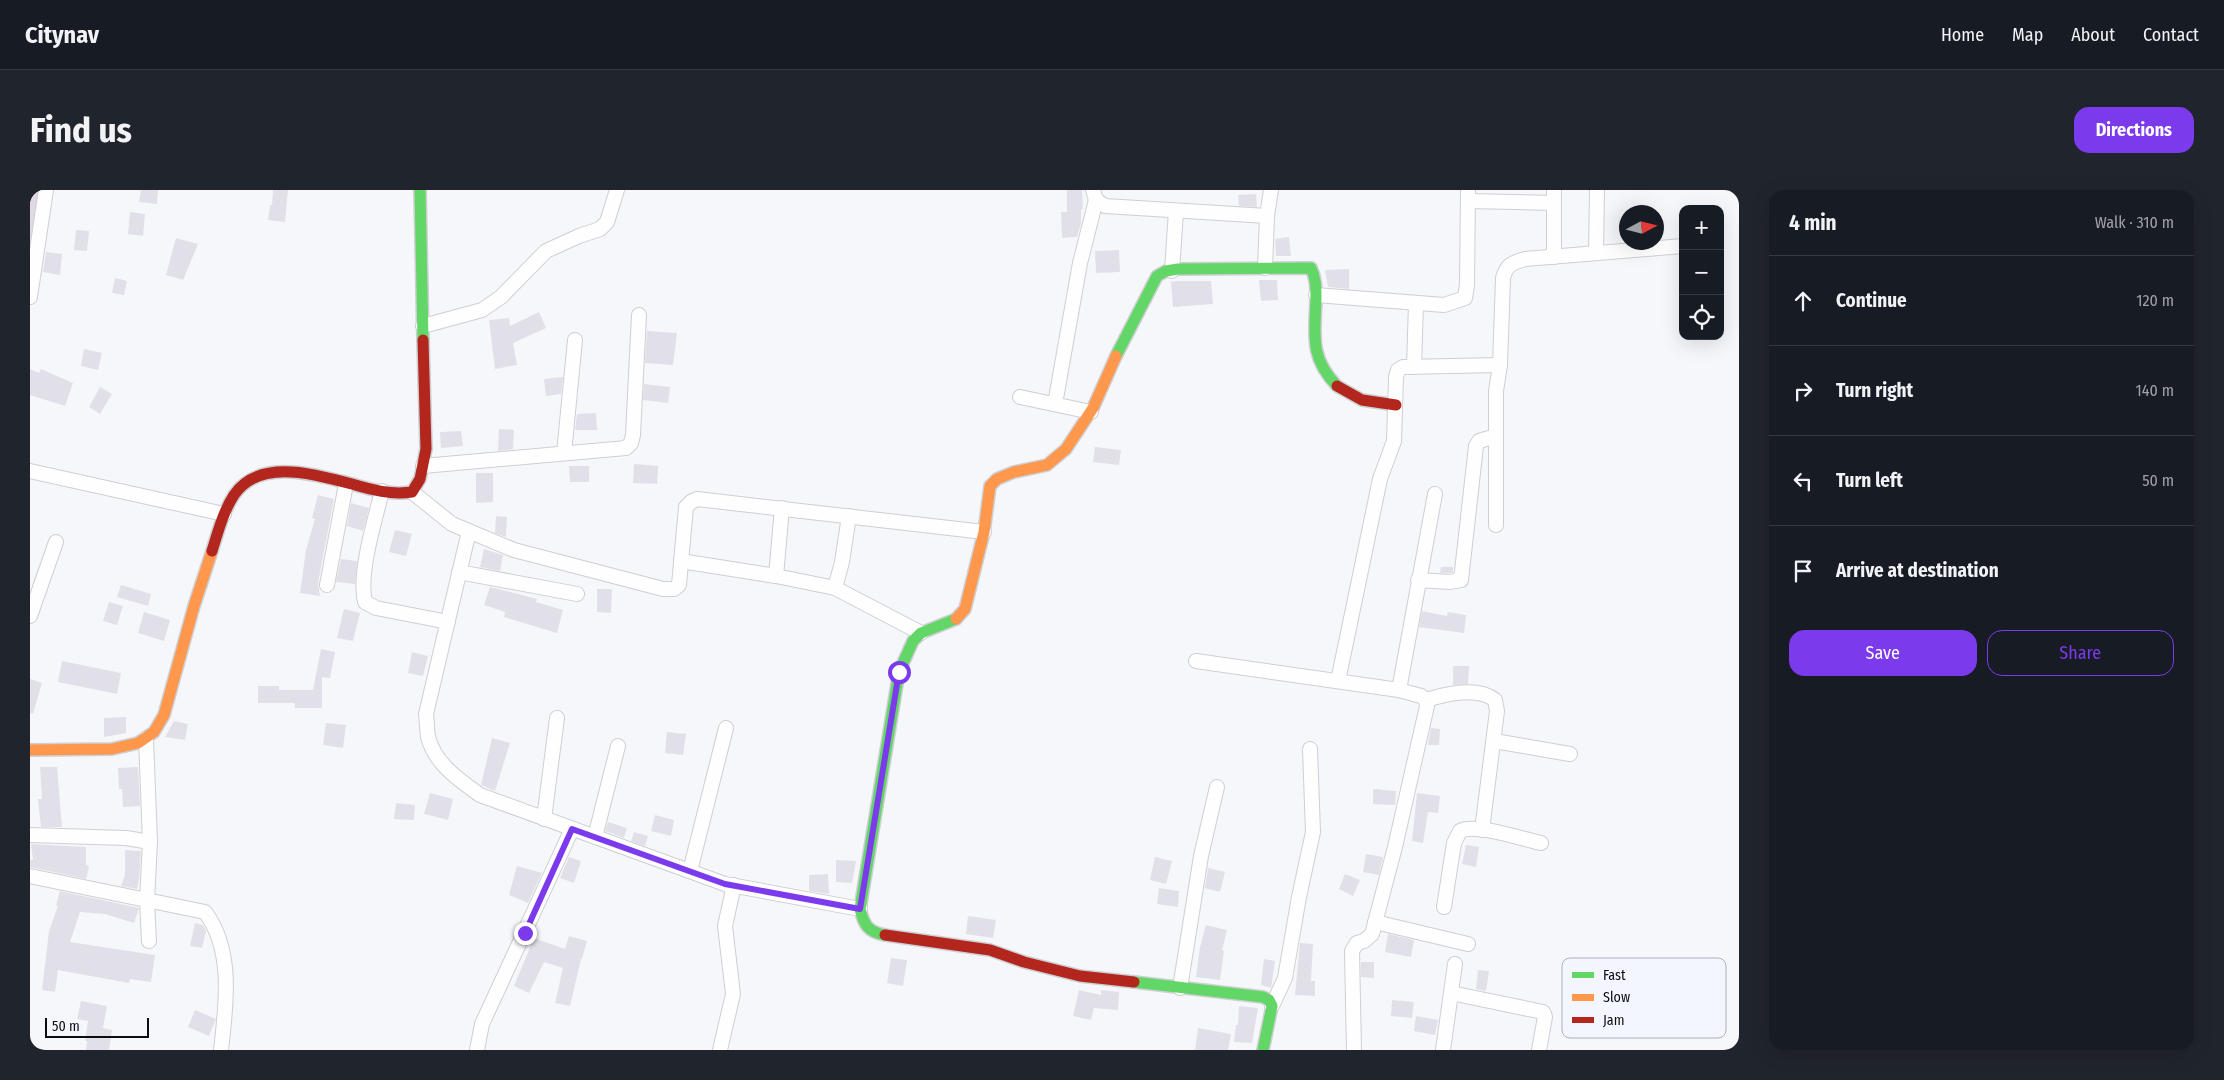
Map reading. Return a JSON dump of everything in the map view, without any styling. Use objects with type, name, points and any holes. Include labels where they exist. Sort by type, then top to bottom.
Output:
[{"type":"street","points":[[30,297],[46,190]]},
{"type":"street","points":[[412,492],[420,479],[426,449],[420,190]]},
{"type":"street","points":[[423,326],[482,310],[501,297],[546,251],[600,229],[607,222],[617,190]]},
{"type":"street","points":[[1265,268],[1267,216],[1271,190]]},
{"type":"street","points":[[1596,253],[1597,190]]},
{"type":"street","points":[[1095,195],[1105,206],[1267,216]]},
{"type":"street","points":[[1056,404],[1080,263],[1095,195]]},
{"type":"street","points":[[1316,295],[1444,305],[1465,298],[1468,195],[1554,196],[1554,257]]},
{"type":"street","points":[[1172,271],[1176,211]]},
{"type":"street","points":[[1496,525],[1496,391],[1500,365],[1503,278],[1506,267],[1512,263],[1525,260],[1679,246]]},
{"type":"street","points":[[1272,1006],[1270,1000],[1263,996],[1080,976],[1024,962],[990,950],[873,933],[864,925],[860,909],[899,672],[913,641],[921,633],[955,620],[964,609],[984,532],[990,486],[997,479],[1014,472],[1047,465],[1066,449],[1091,412],[1122,342],[1157,276],[1172,271],[1310,268],[1314,272],[1316,295],[1314,346],[1324,371],[1351,396],[1363,401],[1396,405]]},
{"type":"street","points":[[1414,367],[1416,303]]},
{"type":"street","points":[[423,466],[626,448],[631,444],[639,315]]},
{"type":"street","points":[[564,453],[575,340]]},
{"type":"street","points":[[1338,681],[1380,479],[1394,441],[1396,378],[1398,370],[1403,367],[1500,365]]},
{"type":"street","points":[[1020,397],[1091,412]]},
{"type":"street","points":[[1418,580],[1450,582],[1461,580],[1476,446],[1479,441],[1496,436]]},
{"type":"street","points":[[30,471],[224,514]]},
{"type":"street","points":[[30,750],[112,749],[138,743],[154,732],[164,714],[194,606],[224,514],[230,501],[243,485],[261,475],[276,472],[299,474],[395,494],[412,492],[452,524],[514,550],[663,589],[674,589],[679,585],[686,507],[697,499],[984,532]]},
{"type":"street","points":[[327,585],[346,484]]},
{"type":"street","points":[[382,491],[370,542],[362,591],[365,602],[376,608],[448,622]]},
{"type":"street","points":[[1399,690],[1435,494]]},
{"type":"street","points":[[776,576],[782,508]]},
{"type":"street","points":[[835,588],[842,562],[849,516]]},
{"type":"street","points":[[469,531],[426,714],[428,737],[437,758],[461,782],[480,796],[690,871],[734,885],[860,909]]},
{"type":"street","points":[[30,616],[56,542]]},
{"type":"street","points":[[681,561],[776,576],[835,588],[921,633]]},
{"type":"street","points":[[459,572],[577,594]]},
{"type":"street","points":[[1196,660],[1399,690],[1421,696],[1426,700],[1427,706],[1395,847],[1372,934],[1369,938],[1357,943],[1352,951],[1354,1050]]},
{"type":"street","points":[[1426,700],[1448,693],[1478,693],[1495,700],[1497,711],[1482,830]]},
{"type":"street","points":[[544,819],[558,718]]},
{"type":"street","points":[[690,871],[726,728]]},
{"type":"street","points":[[146,739],[150,842],[147,901],[149,941]]},
{"type":"street","points":[[1494,741],[1570,754]]},
{"type":"street","points":[[595,837],[618,746]]},
{"type":"street","points":[[1263,1050],[1272,1006],[1285,978],[1299,897],[1313,832],[1310,749]]},
{"type":"street","points":[[1180,988],[1201,856],[1217,787]]},
{"type":"street","points":[[1444,907],[1454,843],[1460,831],[1471,828],[1541,843]]},
{"type":"street","points":[[477,1050],[482,1024],[572,829]]},
{"type":"street","points":[[30,835],[126,838],[150,842]]},
{"type":"street","points":[[30,876],[205,912],[215,925],[223,951],[226,1007],[220,1050]]},
{"type":"street","points":[[720,1050],[733,994],[725,926],[734,885]]},
{"type":"street","points":[[1375,922],[1468,944]]},
{"type":"street","points":[[1443,1050],[1455,964]]},
{"type":"street","points":[[1451,993],[1543,1012],[1545,1017],[1540,1050]]},
{"type":"shaded area","points":[[30,190],[46,190],[30,300]]},
{"type":"building","points":[[141,190],[158,190],[157,204],[139,202]]},
{"type":"building","points":[[273,190],[288,190],[285,222],[268,220]]},
{"type":"building","points":[[1067,190],[1082,190],[1083,209],[1081,209],[1081,223],[1077,237],[1062,238],[1061,212],[1067,212]]},
{"type":"building","points":[[1256,194],[1257,207],[1239,206],[1238,195]]},
{"type":"building","points":[[130,212],[145,214],[143,236],[128,234]]},
{"type":"building","points":[[76,230],[89,231],[87,251],[74,250]]},
{"type":"building","points":[[1289,237],[1291,256],[1276,256],[1275,239]]},
{"type":"building","points":[[176,238],[198,244],[183,280],[166,275]]},
{"type":"building","points":[[1119,250],[1120,272],[1096,273],[1095,251]]},
{"type":"building","points":[[46,252],[62,254],[60,275],[43,272]]},
{"type":"building","points":[[1349,269],[1349,289],[1328,287],[1325,270]]},
{"type":"building","points":[[115,278],[127,281],[124,295],[112,293]]},
{"type":"building","points":[[1259,280],[1277,280],[1278,300],[1261,301]]},
{"type":"building","points":[[1211,281],[1213,304],[1173,307],[1171,282]]},
{"type":"building","points":[[539,312],[546,328],[513,343],[517,365],[495,369],[489,320],[509,318],[510,326]]},
{"type":"building","points":[[647,331],[677,333],[673,365],[645,363]]},
{"type":"building","points":[[84,349],[102,353],[98,370],[81,366]]},
{"type":"building","points":[[30,369],[39,373],[41,369],[73,383],[65,406],[30,395]]},
{"type":"building","points":[[563,377],[561,394],[546,396],[544,379]]},
{"type":"building","points":[[644,384],[670,387],[668,403],[643,400]]},
{"type":"building","points":[[100,387],[112,394],[100,414],[89,407]]},
{"type":"building","points":[[596,413],[597,430],[575,430],[577,414]]},
{"type":"building","points":[[499,429],[514,430],[513,449],[498,451]]},
{"type":"building","points":[[461,431],[463,446],[441,448],[440,432]]},
{"type":"building","points":[[1095,447],[1121,450],[1119,465],[1093,462]]},
{"type":"building","points":[[634,464],[658,466],[657,484],[633,483]]},
{"type":"building","points":[[569,466],[589,466],[589,482],[570,482]]},
{"type":"building","points":[[476,473],[493,473],[493,502],[476,503]]},
{"type":"building","points":[[318,495],[334,499],[318,583],[320,596],[300,593],[306,550],[315,519],[312,518]]},
{"type":"building","points":[[351,503],[369,508],[363,531],[347,526]]},
{"type":"building","points":[[496,516],[507,517],[506,537],[495,533]]},
{"type":"building","points":[[395,530],[412,534],[406,556],[389,552]]},
{"type":"building","points":[[484,549],[503,555],[500,571],[480,567]]},
{"type":"building","points":[[341,559],[357,561],[355,584],[336,582]]},
{"type":"building","points":[[1441,567],[1453,567],[1453,573],[1440,573]]},
{"type":"building","points":[[121,585],[151,594],[148,606],[117,597]]},
{"type":"building","points":[[490,587],[537,599],[536,602],[563,610],[557,633],[504,617],[505,612],[484,605]]},
{"type":"building","points":[[597,589],[612,589],[611,613],[597,612]]},
{"type":"building","points":[[109,602],[123,606],[117,625],[103,621]]},
{"type":"building","points":[[344,609],[360,613],[353,641],[337,638]]},
{"type":"building","points":[[1422,611],[1447,616],[1448,612],[1466,615],[1464,633],[1419,627]]},
{"type":"building","points":[[144,612],[170,620],[164,641],[138,633]]},
{"type":"building","points":[[321,649],[335,652],[330,678],[322,677],[322,708],[295,708],[295,703],[258,703],[258,686],[279,686],[279,690],[313,690]]},
{"type":"building","points":[[412,652],[428,656],[423,676],[408,673]]},
{"type":"building","points":[[62,661],[121,673],[117,694],[58,682]]},
{"type":"building","points":[[1453,666],[1469,666],[1468,684],[1453,685]]},
{"type":"building","points":[[30,679],[42,683],[33,714],[30,713]]},
{"type":"building","points":[[126,717],[126,733],[104,737],[104,718]]},
{"type":"building","points":[[174,721],[188,724],[185,740],[165,737]]},
{"type":"building","points":[[326,723],[346,725],[343,748],[323,745]]},
{"type":"building","points":[[1431,728],[1440,729],[1439,745],[1428,745]]},
{"type":"building","points":[[667,732],[686,734],[683,755],[665,753]]},
{"type":"building","points":[[492,738],[510,743],[495,791],[481,785]]},
{"type":"building","points":[[40,767],[57,767],[62,827],[41,827],[38,799],[42,799]]},
{"type":"building","points":[[138,767],[140,806],[123,807],[122,789],[119,789],[118,768]]},
{"type":"building","points":[[1373,789],[1396,791],[1395,805],[1373,804]]},
{"type":"building","points":[[430,793],[453,799],[448,820],[424,814]]},
{"type":"building","points":[[1417,793],[1440,796],[1438,813],[1428,812],[1423,843],[1412,841]]},
{"type":"building","points":[[396,803],[415,805],[414,820],[394,819]]},
{"type":"building","points":[[655,815],[674,820],[671,836],[651,831]]},
{"type":"building","points":[[608,822],[627,828],[624,838],[605,831]]},
{"type":"building","points":[[634,832],[648,836],[645,846],[631,841]]},
{"type":"building","points":[[31,844],[86,847],[86,865],[89,866],[86,879],[30,867],[30,860],[33,860]]},
{"type":"building","points":[[1466,845],[1479,847],[1476,867],[1462,864]]},
{"type":"building","points":[[125,850],[141,851],[137,889],[121,886],[125,875]]},
{"type":"building","points":[[1366,854],[1383,857],[1379,875],[1363,872]]},
{"type":"building","points":[[569,857],[581,861],[574,883],[560,878]]},
{"type":"building","points":[[1155,857],[1172,861],[1166,884],[1150,880]]},
{"type":"building","points":[[836,860],[856,861],[852,883],[836,882]]},
{"type":"building","points":[[517,866],[542,873],[528,903],[509,895]]},
{"type":"building","points":[[1208,868],[1225,872],[1220,892],[1205,888]]},
{"type":"building","points":[[828,874],[829,894],[809,891],[809,875]]},
{"type":"building","points":[[1345,874],[1360,880],[1353,896],[1339,889]]},
{"type":"building","points":[[1159,888],[1179,891],[1178,907],[1157,904]]},
{"type":"building","points":[[60,891],[139,908],[134,923],[105,914],[80,912],[70,942],[155,955],[151,982],[130,979],[129,983],[58,970],[55,992],[42,990],[49,931],[58,906],[56,905]]},
{"type":"building","points":[[968,916],[996,920],[993,938],[966,934]]},
{"type":"building","points":[[195,923],[203,925],[206,931],[202,948],[190,946]]},
{"type":"building","points":[[1206,925],[1227,930],[1222,950],[1224,951],[1220,980],[1196,977],[1200,947]]},
{"type":"building","points":[[1388,934],[1414,940],[1411,957],[1385,952]]},
{"type":"building","points":[[569,936],[587,941],[570,1006],[555,1003],[563,968],[544,962],[529,993],[514,986],[534,938],[565,949]]},
{"type":"building","points":[[1300,943],[1313,944],[1311,981],[1315,981],[1315,996],[1295,995]]},
{"type":"building","points":[[891,958],[907,960],[903,986],[887,983]]},
{"type":"building","points":[[1264,959],[1275,961],[1271,988],[1261,985]]},
{"type":"building","points":[[1361,962],[1374,962],[1374,978],[1361,977]]},
{"type":"building","points":[[1478,970],[1489,971],[1486,991],[1476,989]]},
{"type":"building","points":[[1079,990],[1101,995],[1101,990],[1119,992],[1118,1010],[1094,1008],[1091,1020],[1073,1016]]},
{"type":"building","points":[[1392,1000],[1414,1002],[1412,1018],[1391,1016]]},
{"type":"building","points":[[81,1001],[107,1006],[103,1028],[112,1030],[109,1050],[86,1050],[87,1041],[85,1041],[88,1021],[77,1019]]},
{"type":"building","points":[[1239,1006],[1258,1008],[1252,1043],[1234,1042],[1236,1025],[1238,1025]]},
{"type":"building","points":[[195,1010],[216,1019],[209,1036],[188,1027]]},
{"type":"building","points":[[1416,1016],[1438,1020],[1435,1035],[1414,1031]]},
{"type":"building","points":[[1198,1028],[1231,1034],[1228,1050],[1195,1050]]},
{"type":"traffic: fast","points":[[420,190],[423,340]]},
{"type":"traffic: fast","points":[[1116,356],[1157,276],[1166,271],[1178,269],[1311,268],[1316,287],[1315,334],[1318,355],[1328,375],[1337,386]]},
{"type":"traffic: fast","points":[[885,935],[874,932],[868,927],[860,909],[899,672],[913,641],[921,633],[956,619]]},
{"type":"traffic: fast","points":[[1134,982],[1263,997],[1269,1000],[1272,1006],[1263,1050]]},
{"type":"traffic: slow","points":[[956,619],[965,609],[984,532],[990,486],[997,479],[1014,472],[1047,465],[1066,449],[1093,408],[1116,356]]},
{"type":"traffic: slow","points":[[30,750],[112,749],[138,743],[154,732],[164,715],[194,606],[212,551]]},
{"type":"traffic: jam","points":[[212,551],[224,515],[234,495],[245,483],[258,476],[273,472],[289,472],[322,477],[382,491],[412,492],[420,479],[426,449],[423,340]]},
{"type":"traffic: jam","points":[[1337,386],[1362,400],[1396,405]]},
{"type":"traffic: jam","points":[[885,935],[990,950],[1024,962],[1080,976],[1134,982]]},
{"type":"route","points":[[525,933],[572,829],[725,884],[860,909],[899,672]]}]
